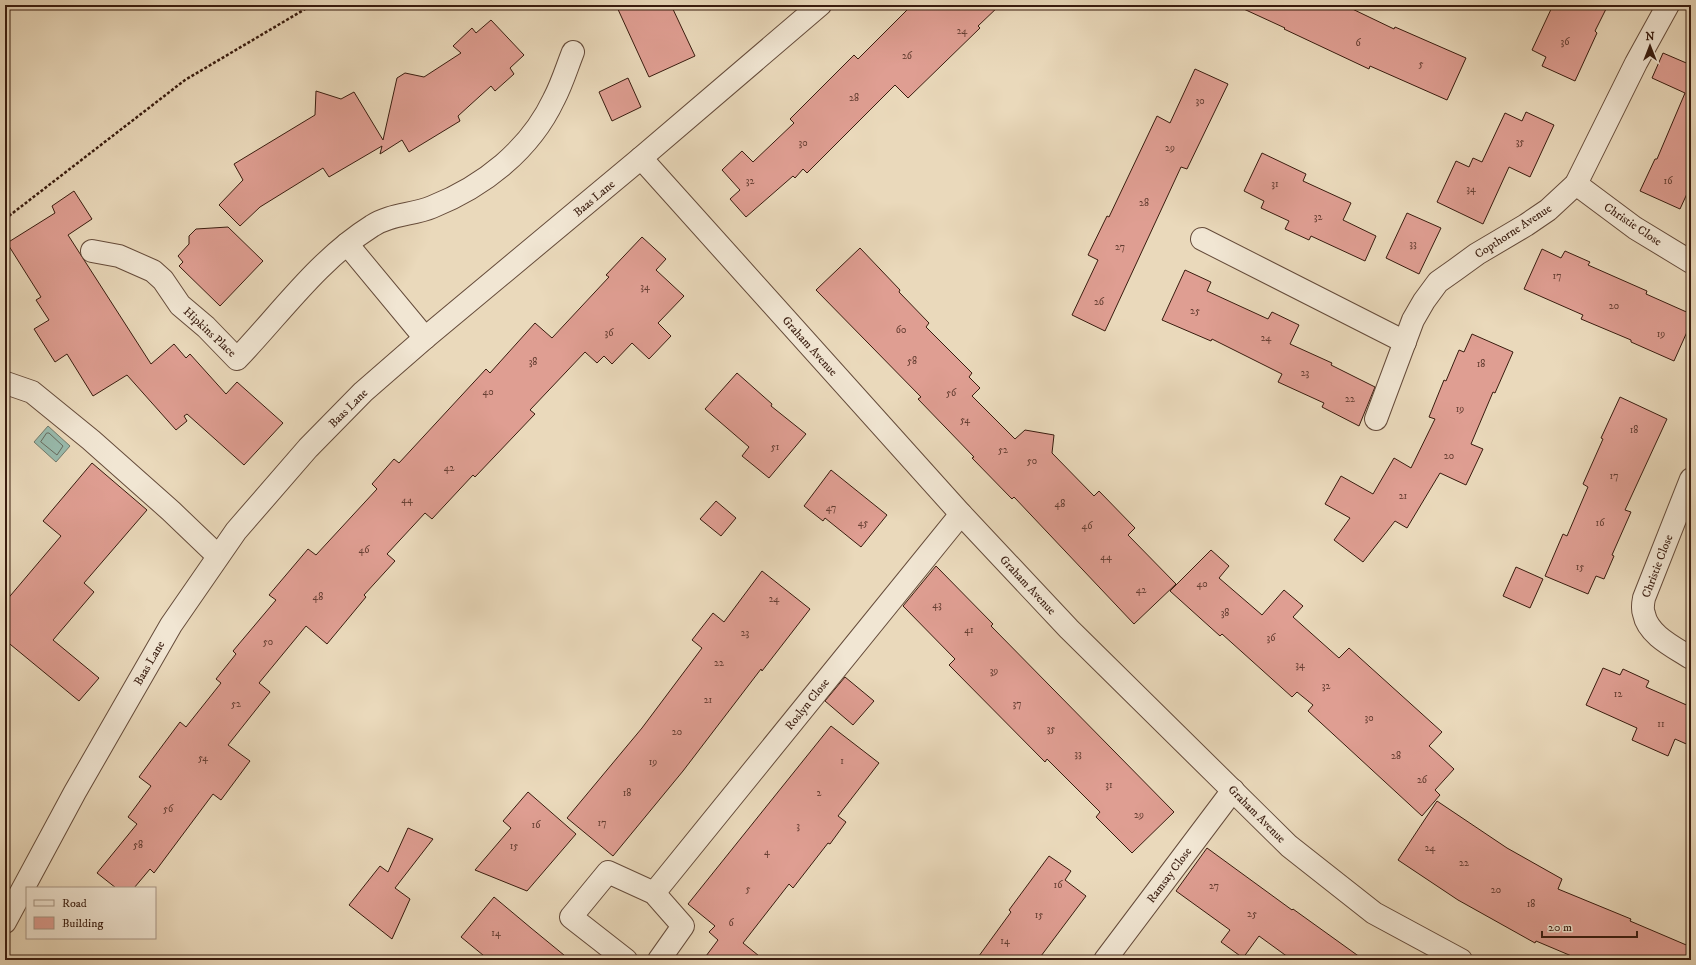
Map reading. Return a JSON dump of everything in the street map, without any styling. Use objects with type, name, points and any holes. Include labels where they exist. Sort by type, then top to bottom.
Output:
[{"type":"street","name":"Baas Lane","points":[[5,922],[75,792],[171,625],[236,531],[308,448],[363,392],[425,338],[641,158],[820,5]]},
{"type":"street","name":"Copthorne Avenue","points":[[1376,419],[1405,342],[1417,313],[1424,301],[1438,282],[1477,254],[1548,210],[1576,184],[1636,63],[1668,5]]},
{"type":"street","name":"Hipkins Place","points":[[92,250],[119,256],[153,271],[163,280],[180,305],[206,327],[237,359],[265,330],[283,306],[306,281],[347,244],[373,225],[393,216],[431,207],[453,197],[480,182],[506,163],[523,147],[545,115],[554,100],[573,52]]},
{"type":"street","name":"Graham Avenue","points":[[641,158],[961,514],[1069,629],[1289,846],[1374,913],[1461,960]]},
{"type":"street","name":"Christie Close","points":[[1576,184],[1635,228],[1691,262]]},
{"type":"street","points":[[1202,239],[1405,342]]},
{"type":"street","points":[[347,244],[425,338]]},
{"type":"street","points":[[6,383],[32,392],[91,440],[171,511],[218,556]]},
{"type":"street","name":"Christie Close","points":[[1691,479],[1644,598],[1643,613],[1647,624],[1657,634],[1670,645],[1691,658]]},
{"type":"street","name":"Roslyn Close","points":[[654,893],[961,514]]},
{"type":"street","name":"Ramsay Close","points":[[1105,960],[1233,790]]},
{"type":"street","points":[[626,960],[572,917],[608,872],[654,893],[683,926],[658,960]]},
{"type":"path","points":[[5,219],[185,80],[312,5]]},
{"type":"water","points":[[48,426],[70,446],[56,462],[34,442]]},
{"type":"building","points":[[616,5],[671,5],[695,56],[649,77]]},
{"type":"building","points":[[912,5],[1000,5],[978,26],[980,28],[908,98],[895,85],[807,173],[803,169],[795,178],[793,176],[746,217],[730,199],[740,190],[722,170],[742,151],[753,162],[794,123],[790,119],[854,55],[858,59]]},
{"type":"building","points":[[1235,5],[1344,5],[1394,29],[1395,27],[1466,58],[1447,100],[1370,66],[1369,69]]},
{"type":"building","points":[[1553,5],[1608,5],[1595,31],[1597,33],[1575,81],[1542,66],[1546,57],[1532,50]]},
{"type":"building","points":[[491,20],[524,55],[510,68],[514,74],[495,91],[491,86],[458,116],[460,121],[409,152],[402,140],[380,154],[382,146],[329,177],[323,168],[260,207],[240,226],[219,205],[243,180],[234,164],[315,115],[316,91],[341,99],[354,92],[383,140],[397,78],[405,73],[424,77],[461,53],[453,46],[472,28],[476,33]]},
{"type":"building","points":[[1663,53],[1691,65],[1691,185],[1680,209],[1640,191],[1655,159],[1657,159],[1685,93],[1652,78]]},
{"type":"building","points":[[1195,69],[1228,84],[1187,169],[1181,167],[1105,331],[1072,315],[1098,260],[1088,255],[1107,216],[1109,217],[1157,116],[1170,123]]},
{"type":"building","points":[[628,78],[641,107],[612,121],[599,92]]},
{"type":"building","points":[[1526,112],[1554,125],[1530,177],[1509,167],[1483,224],[1437,202],[1456,161],[1469,167],[1473,158],[1482,162],[1505,113],[1522,121]]},
{"type":"building","points":[[1262,153],[1306,174],[1303,181],[1351,203],[1343,220],[1376,236],[1365,261],[1311,236],[1309,240],[1285,229],[1289,221],[1261,208],[1264,201],[1244,191]]},
{"type":"building","points":[[74,191],[92,219],[68,235],[151,364],[174,344],[186,358],[190,354],[226,394],[237,382],[283,423],[244,465],[187,414],[184,416],[187,421],[176,430],[127,375],[93,396],[67,354],[55,362],[34,329],[49,320],[36,300],[41,297],[7,243],[55,213],[52,206]]},
{"type":"building","points":[[1407,213],[1441,228],[1419,274],[1386,258]]},
{"type":"building","points":[[228,227],[263,261],[220,306],[179,266],[183,262],[178,256],[189,244],[189,236],[196,229]]},
{"type":"building","points":[[642,237],[666,259],[656,270],[684,296],[658,323],[671,336],[649,359],[632,343],[612,364],[604,356],[597,363],[585,352],[530,410],[535,414],[475,477],[473,475],[432,519],[425,513],[387,554],[395,561],[364,595],[366,597],[327,644],[306,626],[259,683],[270,692],[228,745],[250,761],[221,800],[213,794],[154,873],[150,869],[135,887],[115,887],[97,873],[137,824],[128,817],[151,786],[139,777],[180,722],[186,727],[221,683],[216,679],[236,654],[233,651],[276,600],[269,595],[308,549],[316,555],[377,489],[372,484],[394,459],[399,463],[486,369],[490,373],[535,323],[552,338],[609,277],[606,275]]},
{"type":"building","points":[[860,248],[929,323],[926,327],[972,373],[969,377],[980,388],[972,396],[1015,439],[1025,430],[1054,435],[1052,453],[1094,496],[1099,491],[1135,528],[1128,535],[1176,584],[1134,624],[1014,497],[1012,499],[972,458],[974,457],[918,399],[921,397],[816,290]]},
{"type":"building","points":[[1542,249],[1561,258],[1565,251],[1590,262],[1588,265],[1647,291],[1646,294],[1691,314],[1691,323],[1674,361],[1631,342],[1631,340],[1581,319],[1583,315],[1524,289]]},
{"type":"building","points":[[1185,270],[1211,282],[1207,291],[1268,319],[1272,312],[1299,325],[1290,344],[1332,363],[1331,365],[1375,387],[1359,426],[1322,407],[1324,403],[1278,382],[1282,374],[1212,339],[1211,341],[1162,320]]},
{"type":"building","points":[[1472,334],[1513,352],[1495,393],[1493,392],[1471,444],[1483,449],[1466,485],[1440,473],[1407,528],[1395,521],[1363,562],[1334,540],[1350,518],[1325,504],[1341,476],[1373,494],[1394,458],[1411,468],[1435,419],[1429,417],[1444,380],[1446,381],[1459,350],[1464,352]]},
{"type":"building","points":[[737,373],[772,404],[771,406],[806,434],[769,478],[742,456],[749,447],[705,409]]},
{"type":"building","points":[[1620,397],[1667,419],[1625,510],[1631,512],[1612,555],[1614,556],[1604,579],[1596,576],[1588,594],[1545,576],[1563,534],[1567,536],[1588,487],[1583,484],[1603,439],[1601,438]]},
{"type":"building","points":[[92,463],[147,510],[84,583],[94,592],[53,640],[99,678],[79,701],[5,640],[5,602],[61,536],[43,521]]},
{"type":"building","points":[[831,470],[887,515],[861,547],[825,518],[823,521],[804,506]]},
{"type":"building","points":[[716,501],[736,518],[721,536],[700,519]]},
{"type":"building","points":[[1211,550],[1229,566],[1219,578],[1262,615],[1284,590],[1303,606],[1293,617],[1339,658],[1349,648],[1442,732],[1429,746],[1454,769],[1435,790],[1440,795],[1422,816],[1308,711],[1313,705],[1297,692],[1292,697],[1222,634],[1220,636],[1170,591]]},
{"type":"building","points":[[936,566],[993,624],[991,626],[1174,812],[1132,853],[1096,817],[1100,812],[1047,759],[1045,762],[949,665],[955,659],[903,606]]},
{"type":"building","points":[[1516,567],[1543,579],[1530,608],[1503,596]]},
{"type":"building","points":[[762,571],[810,609],[762,671],[761,669],[683,771],[613,856],[567,818],[642,728],[702,648],[692,640],[713,613],[724,622]]},
{"type":"building","points":[[1603,668],[1620,675],[1623,669],[1649,681],[1646,687],[1691,707],[1691,746],[1675,739],[1668,756],[1632,740],[1637,728],[1586,705]]},
{"type":"building","points":[[845,677],[874,701],[853,725],[825,701]]},
{"type":"building","points":[[831,726],[879,763],[838,816],[846,822],[830,844],[828,843],[793,888],[789,884],[743,943],[764,960],[703,960],[718,940],[709,932],[715,926],[688,904]]},
{"type":"building","points":[[528,792],[576,834],[527,891],[475,870],[511,828],[503,821]]},
{"type":"building","points":[[1437,801],[1507,848],[1562,879],[1558,889],[1631,919],[1630,921],[1691,947],[1691,960],[1581,960],[1536,941],[1535,943],[1458,900],[1398,860]]},
{"type":"building","points":[[408,828],[433,839],[395,888],[410,899],[392,939],[349,905],[380,866],[388,872]]},
{"type":"building","points":[[1207,848],[1364,960],[1292,960],[1259,936],[1243,958],[1221,942],[1230,930],[1176,891]]},
{"type":"building","points":[[1049,856],[1071,871],[1065,880],[1086,896],[1038,960],[976,960],[1011,912],[1009,910]]},
{"type":"building","points":[[494,897],[570,960],[489,960],[461,937]]}]
